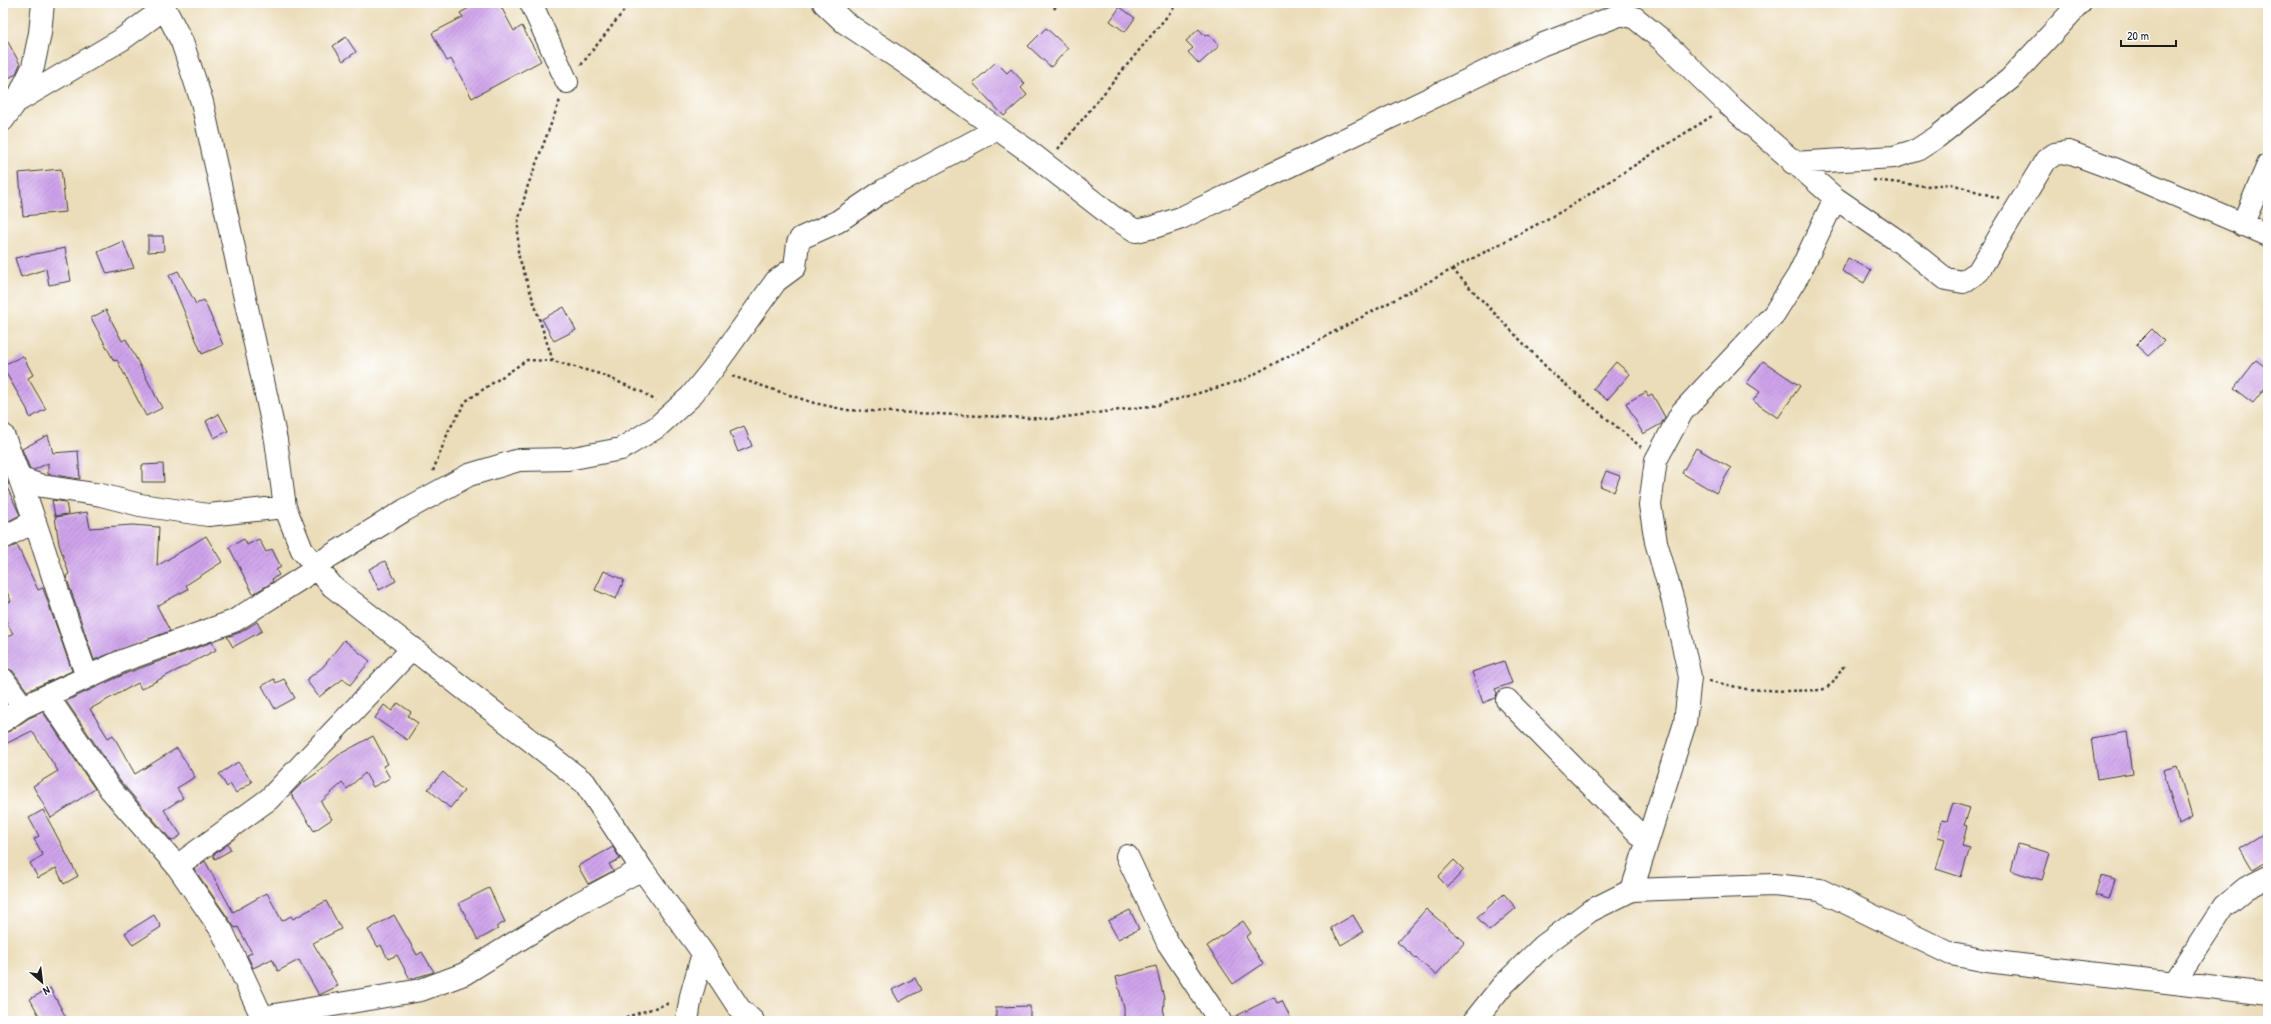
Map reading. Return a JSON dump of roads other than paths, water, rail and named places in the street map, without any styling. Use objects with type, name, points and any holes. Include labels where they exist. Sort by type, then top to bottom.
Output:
[{"type":"street","points":[[3,120],[16,102],[33,67],[40,33],[43,3]]},
{"type":"street","points":[[531,3],[567,82]]},
{"type":"street","points":[[824,3],[844,22],[904,62],[997,129],[1132,230],[1136,231],[1154,228],[1181,218],[1620,8],[1662,40],[1729,105],[1793,163],[1835,198],[1901,243],[1946,279],[1963,282],[1978,272],[2046,160],[2055,154],[2069,152],[2117,170],[2268,235]]},
{"type":"street","points":[[1793,163],[1894,157],[1917,150],[1938,137],[2010,79],[2080,3]]},
{"type":"street","points":[[16,102],[121,40],[164,5],[182,42],[202,102],[276,440],[286,507],[302,550],[332,586],[585,783],[642,869],[703,953],[739,1008],[753,1021]]},
{"type":"street","points":[[3,721],[23,707],[48,697],[87,676],[122,661],[234,621],[405,510],[469,475],[519,460],[568,458],[621,449],[657,427],[674,412],[712,370],[776,281],[796,267],[798,243],[801,238],[837,222],[884,190],[997,129]]},
{"type":"street","points":[[2242,225],[2268,165]]},
{"type":"street","points":[[1632,890],[1685,723],[1690,677],[1650,505],[1656,460],[1682,412],[1774,314],[1799,274],[1835,198]]},
{"type":"street","points":[[3,435],[22,479],[65,618],[87,676]]},
{"type":"street","points":[[22,479],[42,486],[101,495],[140,505],[208,515],[286,507]]},
{"type":"street","points":[[3,538],[35,521]]},
{"type":"street","points":[[177,866],[269,799],[413,648]]},
{"type":"street","points":[[3,679],[23,707]]},
{"type":"street","points":[[48,697],[110,789],[177,866],[222,931],[264,1019],[422,990],[464,974],[577,904],[642,869]]},
{"type":"street","points":[[1507,700],[1647,842]]},
{"type":"street","points":[[1127,856],[1168,943],[1220,1021]]},
{"type":"street","points":[[2175,982],[2224,906],[2246,888],[2268,877]]},
{"type":"street","points":[[1474,1021],[1502,986],[1543,946],[1590,911],[1632,890],[1773,886],[1820,890],[1951,954],[1987,961],[2268,994]]},
{"type":"street","points":[[687,1021],[691,996],[703,953]]}]
